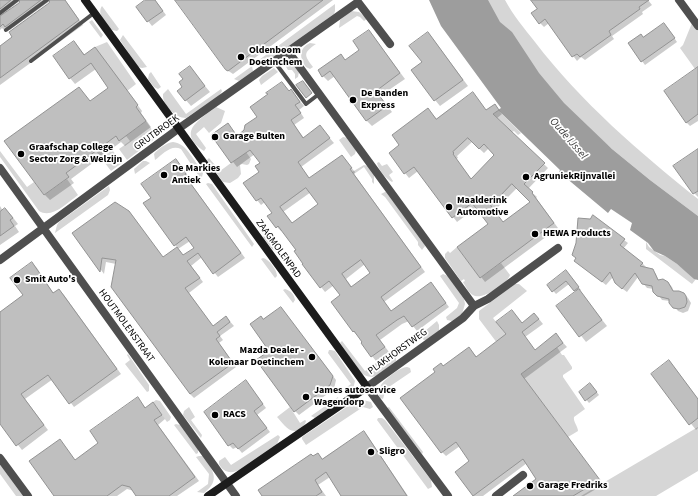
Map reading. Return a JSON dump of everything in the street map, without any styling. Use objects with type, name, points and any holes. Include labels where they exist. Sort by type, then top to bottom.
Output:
[{"type":"street","name":"ZAAGMOLENPAD","points":[[85,0],[448,496]]},
{"type":"street","points":[[679,0],[698,26]]},
{"type":"street","name":"GRUTBROEK","points":[[0,260],[178,129],[358,2],[390,44]]},
{"type":"street","points":[[288,51],[474,306]]},
{"type":"street","name":"HOUTMOLENSTRAAT","points":[[0,168],[236,496]]},
{"type":"street","name":"PLAKHORSTWEG","points":[[208,496],[367,387],[463,318],[474,306],[488,299],[558,248]]},
{"type":"street","points":[[0,458],[28,496]]},
{"type":"street","points":[[496,496],[523,475]]},
{"type":"lane","points":[[0,13],[17,0]]},
{"type":"lane","points":[[6,30],[46,0]]},
{"type":"lane","points":[[31,61],[94,13]]},
{"type":"lane","points":[[274,61],[306,104],[319,94]]},
{"type":"shaded area","points":[[485,0],[505,0],[519,21],[553,64],[591,106],[654,163],[698,199],[698,216],[650,180],[569,111],[514,44]]},
{"type":"shaded area","points":[[335,4],[334,14],[266,62],[261,62],[259,60]]},
{"type":"shaded area","points":[[102,6],[119,29],[117,31],[112,30],[101,16],[100,12]]},
{"type":"shaded area","points":[[351,11],[359,12],[367,19],[364,21],[357,16],[339,28],[340,20]]},
{"type":"shaded area","points":[[92,20],[103,35],[101,38],[89,22]]},
{"type":"shaded area","points":[[692,23],[698,31],[698,67],[695,69],[680,48],[683,45]]},
{"type":"shaded area","points":[[123,35],[147,67],[138,67],[120,40]]},
{"type":"shaded area","points":[[107,42],[136,84],[127,91],[95,47]]},
{"type":"shaded area","points":[[310,43],[316,44],[306,54],[313,67],[310,69],[304,64],[301,54],[306,45]]},
{"type":"shaded area","points":[[283,62],[293,64],[299,72],[298,77],[295,79],[295,74],[292,70],[288,70]]},
{"type":"shaded area","points":[[252,66],[253,71],[251,73],[239,81],[234,79]]},
{"type":"shaded area","points":[[274,68],[278,72],[261,85],[259,80],[262,76]]},
{"type":"shaded area","points":[[151,72],[161,87],[158,89],[154,87],[148,79]]},
{"type":"shaded area","points":[[168,89],[186,114],[221,89],[222,91],[219,96],[186,118],[178,116],[167,106],[163,98],[163,94]]},
{"type":"shaded area","points":[[216,107],[225,111],[221,123],[209,133],[204,127],[196,134],[206,148],[204,151],[196,144],[192,138],[191,132],[197,122]]},
{"type":"shaded area","points":[[498,110],[521,133],[518,135],[514,131],[512,132],[494,116],[469,140],[467,138],[490,116]]},
{"type":"shaded area","points":[[146,121],[157,137],[127,160],[119,149],[130,141],[126,136]]},
{"type":"shaded area","points":[[343,137],[348,138],[356,150],[355,154],[351,157],[339,140]]},
{"type":"shaded area","points":[[173,142],[178,143],[187,150],[203,173],[202,177],[200,178],[181,149],[170,149],[155,160],[154,154],[160,148]]},
{"type":"shaded area","points":[[107,143],[122,163],[111,171],[96,151]]},
{"type":"shaded area","points":[[0,151],[27,187],[34,182],[44,195],[67,179],[78,195],[54,212],[44,213],[39,211],[0,157]]},
{"type":"shaded area","points":[[246,152],[251,159],[249,164],[240,165],[241,174],[230,183],[223,182],[207,160],[209,158],[220,171]]},
{"type":"shaded area","points":[[143,161],[150,163],[135,174],[134,169]]},
{"type":"shaded area","points":[[379,162],[382,166],[387,164],[393,172],[389,175],[393,181],[392,182],[387,179],[381,171],[377,163]]},
{"type":"shaded area","points":[[364,165],[368,166],[374,174],[374,184],[364,167],[354,174],[352,172]]},
{"type":"shaded area","points":[[206,184],[212,184],[254,244],[252,247]]},
{"type":"shaded area","points":[[109,186],[110,190],[108,195],[55,233],[59,222]]},
{"type":"shaded area","points":[[385,192],[424,243],[425,246],[422,250],[418,245],[418,242],[385,197],[381,194]]},
{"type":"shaded area","points":[[267,234],[280,251],[277,252],[272,249],[263,237]]},
{"type":"shaded area","points":[[646,242],[649,247],[677,264],[696,279],[692,284],[646,249]]},
{"type":"shaded area","points":[[457,247],[480,278],[501,263],[510,275],[505,282],[490,293],[479,296],[471,294],[463,282],[465,281],[464,279],[461,281],[445,258],[445,254],[448,251],[450,253]]},
{"type":"shaded area","points":[[263,258],[268,260],[274,268],[277,274],[275,278],[261,259]]},
{"type":"shaded area","points":[[443,274],[448,276],[464,299],[465,304],[462,314],[452,321],[447,320],[446,317],[457,308],[459,303],[440,276]]},
{"type":"shaded area","points":[[515,284],[519,284],[527,291],[493,318],[524,358],[557,347],[572,367],[572,369],[563,375],[563,377],[585,409],[574,417],[578,431],[568,437],[479,319],[479,311]]},
{"type":"shaded area","points":[[285,289],[293,294],[295,300],[293,303],[283,290]]},
{"type":"shaded area","points":[[437,321],[439,331],[427,340],[424,340],[419,336]]},
{"type":"shaded area","points":[[342,341],[365,371],[390,353],[396,358],[396,361],[378,375],[369,377],[361,373],[340,343]]},
{"type":"shaded area","points":[[329,350],[335,351],[355,381],[352,394],[347,396],[343,390],[351,384],[328,353]]},
{"type":"shaded area","points":[[128,354],[149,385],[149,391],[147,392],[125,364],[130,360],[127,355]]},
{"type":"shaded area","points":[[407,367],[410,368],[411,372],[386,389],[383,399],[380,398],[379,390],[381,385],[397,371]]},
{"type":"shaded area","points":[[338,397],[339,402],[320,416],[315,418],[311,416]]},
{"type":"shaded area","points":[[156,400],[160,401],[171,417],[167,422],[153,402]]},
{"type":"shaded area","points":[[363,400],[371,402],[373,407],[370,409],[363,407],[306,445],[302,437],[354,402]]},
{"type":"shaded area","points":[[189,407],[195,417],[191,420],[202,435],[201,438],[183,415],[184,411]]},
{"type":"shaded area","points":[[290,407],[300,423],[305,420],[306,421],[303,427],[296,431],[287,428],[277,417]]},
{"type":"shaded area","points":[[389,407],[423,452],[422,454],[387,408]]},
{"type":"shaded area","points":[[378,418],[385,420],[431,480],[432,487],[428,489],[377,420]]},
{"type":"shaded area","points":[[174,425],[180,425],[198,449],[198,453],[196,454]]},
{"type":"shaded area","points":[[698,427],[698,471],[656,496],[581,496]]},
{"type":"shaded area","points":[[278,435],[280,437],[277,444],[254,462],[240,470],[227,472],[219,464],[219,461],[225,457],[231,465]]},
{"type":"shaded area","points":[[203,456],[214,475],[212,484],[204,493],[197,492],[208,484],[209,474],[196,457]]},
{"type":"shaded area","points":[[0,465],[23,496],[16,496],[0,474]]},
{"type":"water","name":"Oude IJssel","points":[[429,0],[488,0],[500,22],[512,32],[539,73],[564,103],[612,149],[698,216],[698,280],[694,279],[665,256],[654,251],[648,243],[630,230],[632,223],[611,209],[608,213],[559,172],[560,170],[498,110],[501,108],[441,26]]},
{"type":"building","points":[[0,0],[11,0],[0,9]]},
{"type":"building","points":[[20,0],[41,0],[5,27],[3,24],[0,27],[0,16],[19,3]]},
{"type":"building","points":[[50,0],[65,0],[79,20],[0,78],[0,46],[12,37],[9,32],[49,3]]},
{"type":"building","points":[[145,0],[155,0],[163,11],[147,22],[136,7]]},
{"type":"building","points":[[175,0],[323,0],[228,71]]},
{"type":"building","points":[[531,0],[649,0],[639,7],[640,9],[609,31],[611,35],[580,57],[577,54],[572,57],[545,19],[539,24],[531,13],[537,9]]},
{"type":"building","points":[[664,23],[675,38],[641,62],[628,43],[641,34],[643,37]]},
{"type":"building","points":[[369,30],[400,73],[376,91],[387,106],[366,121],[330,71],[322,77],[318,70],[341,54],[345,60],[359,50],[353,41]]},
{"type":"building","points":[[428,32],[463,80],[434,101],[411,70],[422,62],[409,46]]},
{"type":"building","points":[[74,41],[84,55],[95,47],[138,105],[136,107],[146,121],[119,141],[116,136],[66,173],[69,177],[44,195],[4,141],[79,87],[90,101],[108,88],[91,63],[69,79],[53,56]]},
{"type":"building","points":[[190,66],[205,86],[185,101],[177,91],[182,87],[179,82],[183,79],[179,74]]},
{"type":"building","points":[[698,67],[698,114],[686,123],[664,91]]},
{"type":"building","points":[[303,81],[312,93],[306,98],[296,85]]},
{"type":"building","points":[[282,82],[289,91],[291,89],[300,102],[295,105],[301,113],[291,120],[303,138],[320,125],[330,138],[298,162],[309,178],[342,155],[352,168],[350,169],[421,267],[381,297],[391,311],[431,282],[446,303],[412,327],[404,316],[376,335],[385,347],[371,357],[354,331],[353,332],[331,302],[340,295],[329,281],[320,288],[302,264],[294,251],[296,250],[278,226],[276,228],[267,216],[272,213],[261,198],[256,201],[243,183],[259,172],[255,166],[260,163],[250,150],[231,163],[211,135],[228,123],[237,136],[244,130],[245,125],[257,117],[250,107],[268,94],[266,93]],"holes":[[[306,188],[318,204],[292,223],[280,207]],[[361,260],[370,273],[351,287],[342,274]]]},
{"type":"building","points":[[473,92],[486,110],[495,104],[499,110],[493,114],[545,163],[524,184],[533,192],[532,193],[554,223],[480,278],[457,247],[488,224],[472,203],[452,218],[414,167],[404,174],[389,153],[399,145],[392,135],[428,108],[436,119]],"holes":[[[468,138],[479,149],[484,144],[494,155],[471,179],[453,154],[453,152]],[[512,184],[530,202],[503,222],[491,206]]]},
{"type":"building","points":[[698,149],[698,191],[693,194],[673,166]]},
{"type":"building","points":[[176,159],[186,173],[185,174],[188,180],[241,253],[213,274],[198,253],[187,261],[200,278],[185,288],[213,326],[226,316],[230,322],[217,332],[220,336],[216,339],[233,363],[190,394],[111,287],[116,260],[102,258],[100,272],[72,233],[115,202],[129,211],[163,257],[177,247],[183,255],[194,248],[186,237],[174,246],[143,203],[151,198],[141,184]]},
{"type":"building","points":[[5,208],[13,218],[10,220],[14,226],[0,236],[0,212]]},
{"type":"building","points":[[593,215],[625,239],[620,245],[643,263],[640,266],[653,269],[658,280],[663,279],[668,282],[673,291],[684,293],[687,302],[685,307],[679,309],[673,308],[669,303],[669,299],[657,296],[653,292],[652,286],[642,284],[635,273],[622,289],[615,283],[610,272],[602,282],[574,261],[576,258],[572,255],[576,243],[578,218],[590,219]]},
{"type":"building","points":[[32,262],[53,293],[59,289],[117,369],[69,404],[48,375],[21,394],[44,425],[16,446],[0,424],[0,312],[23,295],[10,278]]},
{"type":"building","points":[[566,270],[579,287],[574,291],[566,281],[552,292],[547,285]]},
{"type":"building","points":[[579,289],[602,320],[579,337],[556,306]]},
{"type":"building","points":[[281,307],[333,376],[330,385],[294,412],[256,360],[269,351],[250,324],[261,316],[263,319]]},
{"type":"building","points":[[512,310],[522,323],[534,313],[539,319],[522,332],[535,350],[556,333],[563,343],[521,374],[600,480],[573,496],[513,496],[536,479],[523,459],[473,496],[455,472],[469,461],[456,442],[441,453],[400,398],[435,372],[433,369],[441,363],[443,366],[469,347],[476,357],[506,334],[496,322]]},
{"type":"building","points":[[669,360],[698,399],[698,418],[689,425],[651,374]]},
{"type":"building","points":[[246,380],[263,404],[254,411],[267,428],[238,449],[233,443],[228,446],[204,412]]},
{"type":"building","points":[[590,383],[597,392],[585,401],[579,392]]},
{"type":"building","points":[[138,397],[145,408],[153,402],[162,415],[154,420],[195,477],[169,496],[136,496],[130,487],[122,485],[107,496],[54,496],[29,461],[60,439],[75,460],[98,443],[90,431]]},
{"type":"building","points":[[364,431],[407,496],[341,496],[326,472],[315,480],[322,492],[316,496],[262,496],[258,490],[311,454],[313,456],[318,453],[322,459]]},
{"type":"place","name":"Oldenboom Doetinchem","points":[[241,57]]},
{"type":"place","name":"De Banden Express","points":[[353,100]]},
{"type":"place","name":"Garage Bulten","points":[[215,137]]},
{"type":"place","name":"Graafschap College Sector Zorg & Welzijn","points":[[21,154]]},
{"type":"place","name":"De Markies Antiek","points":[[164,175]]},
{"type":"place","name":"AgruniekRijnvallei","points":[[526,177]]},
{"type":"place","name":"Maalderink Automotive","points":[[449,207]]},
{"type":"place","name":"HEWA Products","points":[[535,234]]},
{"type":"place","name":"Smit Auto's","points":[[17,280]]},
{"type":"place","name":"Mazda Dealer - Kolenaar Doetinchem","points":[[312,357]]},
{"type":"place","name":"James autoservice Wagendorp","points":[[306,397]]},
{"type":"place","name":"RACS","points":[[215,415]]},
{"type":"place","name":"Sligro","points":[[371,452]]},
{"type":"place","name":"Garage Fredriks","points":[[530,486]]}]
